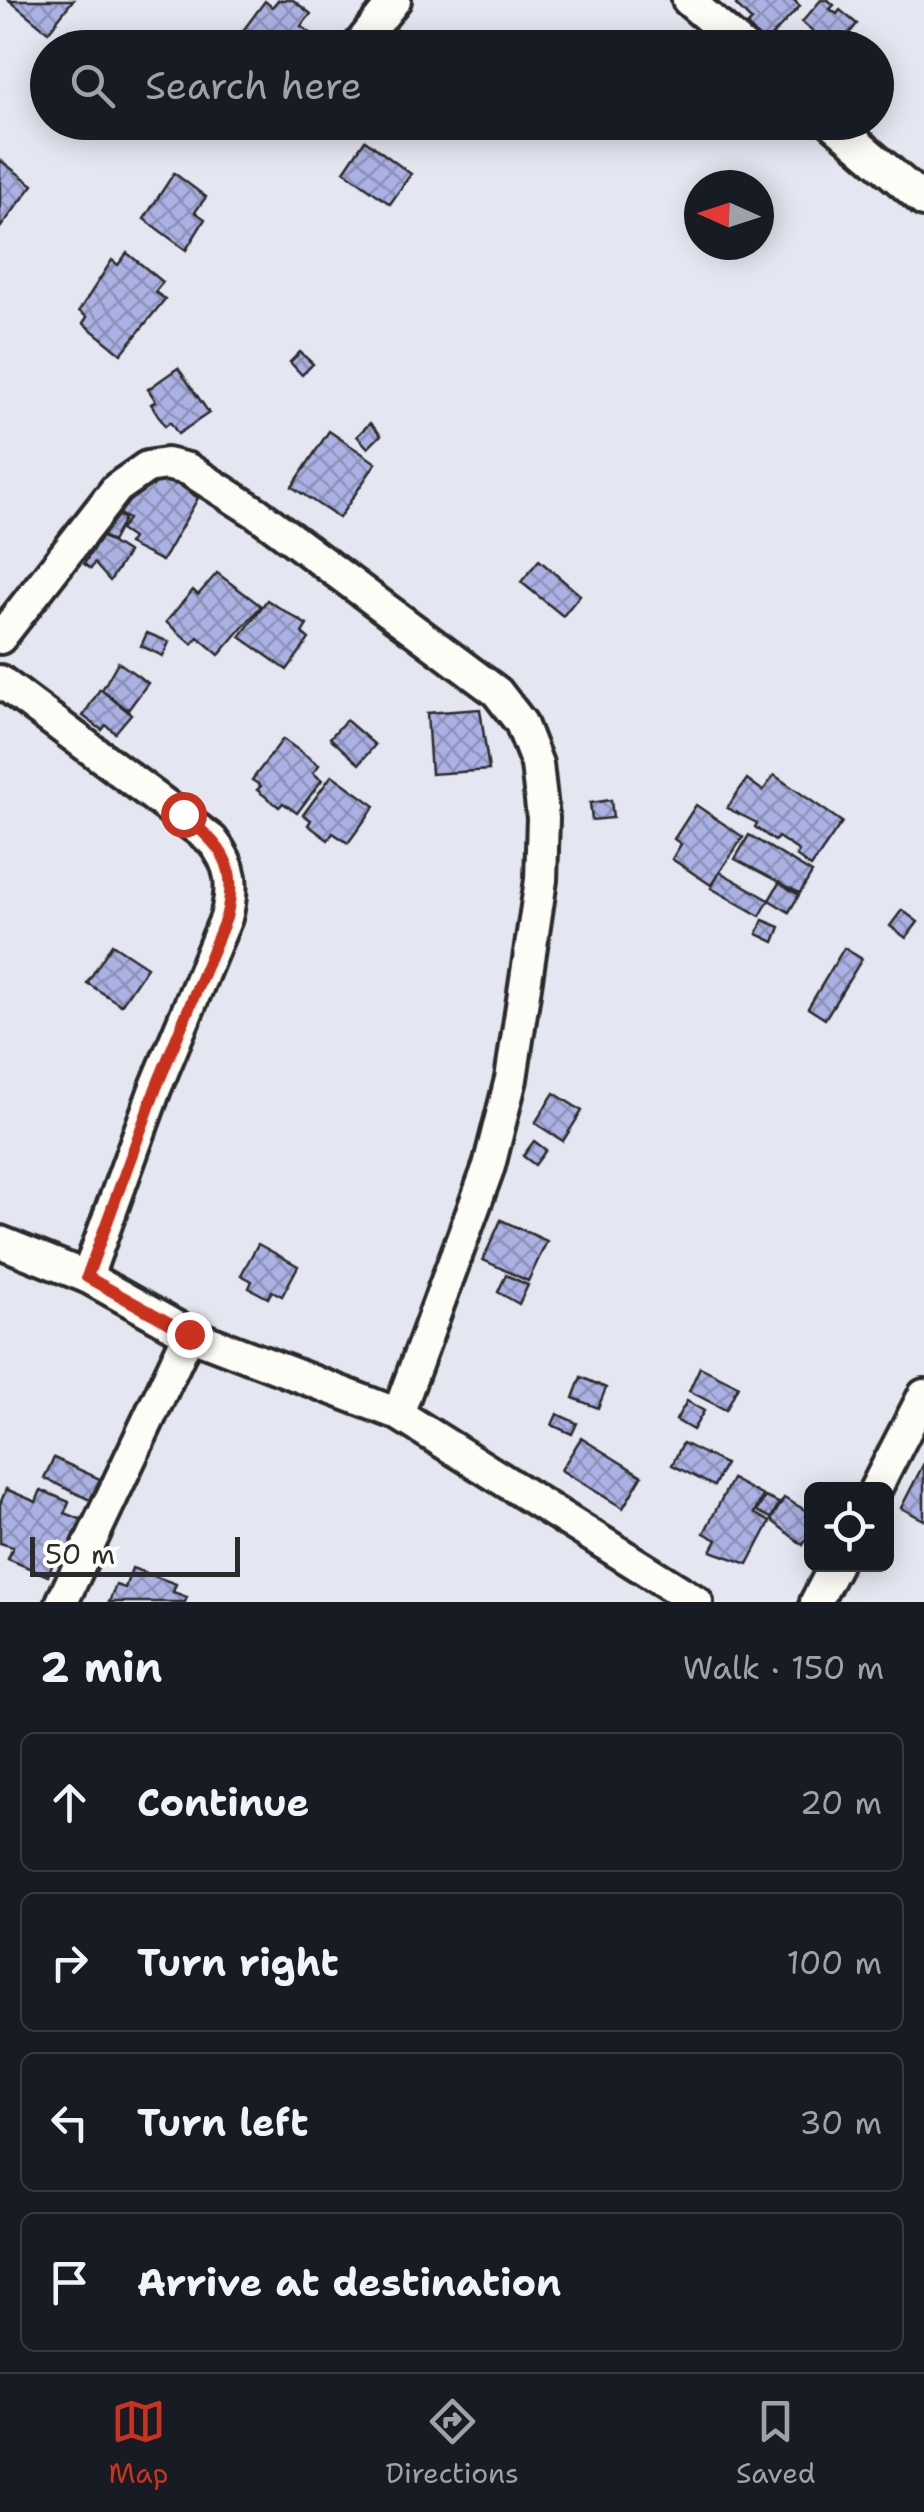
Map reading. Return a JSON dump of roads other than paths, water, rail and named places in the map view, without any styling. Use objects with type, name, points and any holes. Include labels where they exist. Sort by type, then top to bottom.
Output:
[{"type":"street","points":[[371,30],[395,0]]},
{"type":"street","points":[[688,0],[723,30]]},
{"type":"street","points":[[853,140],[924,201]]},
{"type":"street","points":[[0,638],[117,488],[132,473],[166,464],[188,469],[257,513],[497,692],[520,723],[537,764],[543,818],[542,880],[511,1079],[490,1166],[398,1414]]},
{"type":"street","points":[[0,681],[212,840],[227,859],[233,888],[226,918],[156,1088],[87,1277]]},
{"type":"street","points":[[0,1242],[87,1277],[189,1334],[398,1414],[697,1602]]},
{"type":"street","points":[[62,1602],[189,1334]]},
{"type":"street","points":[[879,1482],[924,1396]]},
{"type":"street","points":[[816,1602],[832,1572]]}]
